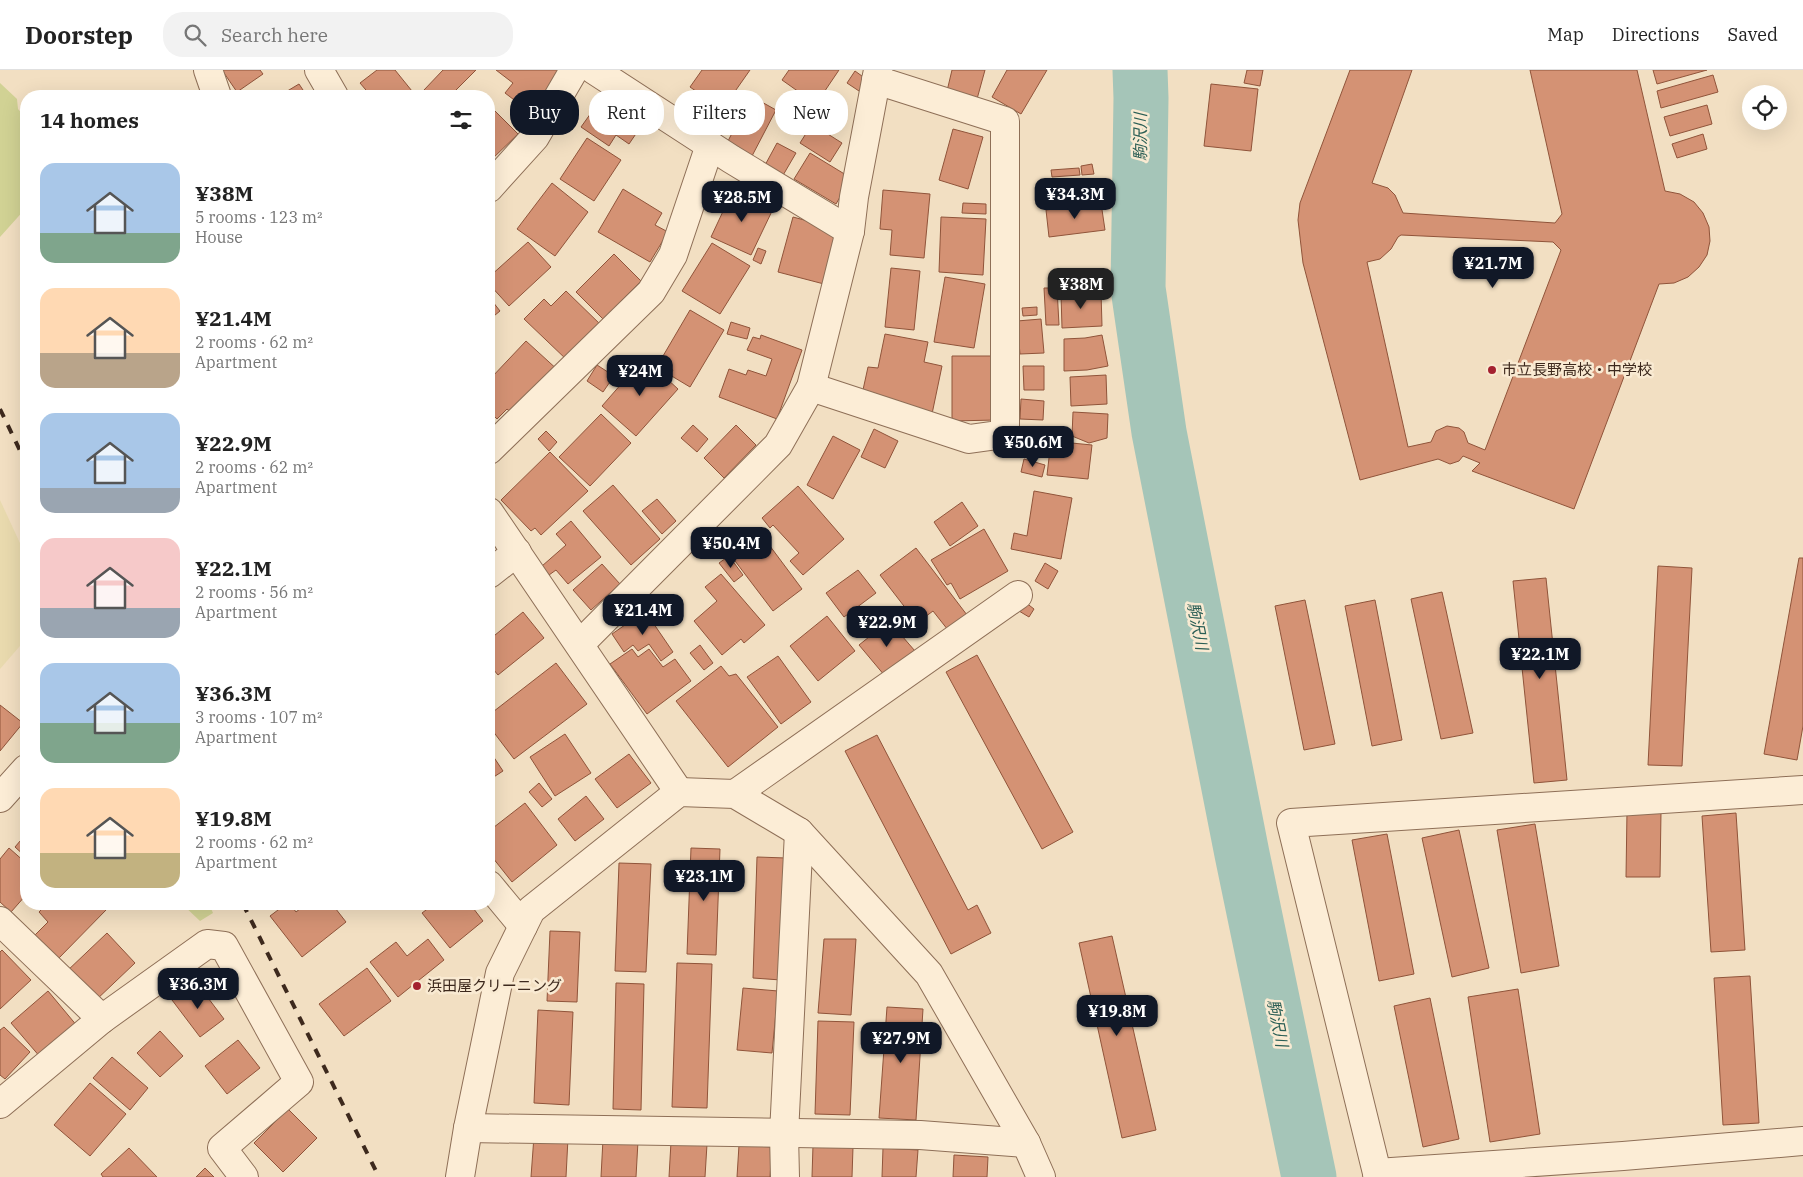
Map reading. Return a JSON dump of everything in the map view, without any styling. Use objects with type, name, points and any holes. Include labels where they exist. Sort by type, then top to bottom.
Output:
[{"type":"street","points":[[208,70],[215,90]]},
{"type":"street","points":[[319,70],[331,90]]},
{"type":"street","points":[[495,181],[535,136],[574,70]]},
{"type":"street","points":[[594,70],[710,145],[850,231]]},
{"type":"street","points":[[580,644],[778,445],[811,387],[850,231],[854,197],[877,75],[1005,121],[1005,434],[969,439],[811,387]]},
{"type":"street","points":[[495,444],[651,292],[673,255],[710,145]]},
{"type":"street","points":[[495,521],[680,792]]},
{"type":"street","points":[[495,569],[517,552]]},
{"type":"street","points":[[735,794],[1018,595]]},
{"type":"street","points":[[0,798],[20,776]]},
{"type":"street","points":[[1803,790],[1291,823],[1377,1175],[1803,1141]]},
{"type":"street","points":[[460,1177],[468,1128],[500,972],[531,910],[680,792],[735,794],[799,832],[929,974],[1026,1144],[1041,1177]]},
{"type":"street","points":[[785,1177],[784,1134],[799,832]]},
{"type":"street","points":[[495,892],[523,926]]},
{"type":"street","points":[[0,921],[102,1019]]},
{"type":"street","points":[[0,1104],[102,1019],[207,944],[224,946],[299,1082],[222,1148],[244,1177]]},
{"type":"street","points":[[468,1128],[784,1134],[920,1134],[1026,1144]]},
{"type":"shaded area","points":[[0,500],[20,543],[20,646],[0,669]]},
{"type":"green space","points":[[0,83],[17,99],[20,111],[20,215],[0,237]]},
{"type":"green space","points":[[188,910],[212,910],[213,913],[200,921]]},
{"type":"building","points":[[222,70],[260,70],[263,74],[240,90],[236,90]]},
{"type":"building","points":[[377,70],[395,70],[411,90],[366,90],[360,83]]},
{"type":"building","points":[[443,70],[476,70],[456,90],[424,90]]},
{"type":"building","points":[[496,70],[562,70],[547,90],[510,90],[510,97],[505,93],[513,83]]},
{"type":"building","points":[[702,70],[750,70],[736,90],[694,90],[690,87]]},
{"type":"building","points":[[789,70],[839,70],[825,90],[796,90],[782,80]]},
{"type":"building","points":[[952,70],[985,70],[977,99],[947,91]]},
{"type":"building","points":[[1007,70],[1047,70],[1021,114],[992,97]]},
{"type":"building","points":[[1247,70],[1263,70],[1260,86],[1244,83]]},
{"type":"building","points":[[1350,70],[1412,70],[1372,183],[1388,188],[1395,195],[1403,213],[1555,223],[1562,214],[1530,70],[1637,70],[1665,191],[1680,194],[1694,202],[1703,213],[1709,227],[1710,241],[1707,255],[1699,267],[1688,277],[1674,283],[1659,284],[1574,509],[1472,471],[1480,463],[1463,456],[1459,461],[1450,464],[1438,459],[1360,480],[1303,263],[1298,220],[1300,203]],"holes":[[[1401,235],[1553,242],[1561,250],[1485,450],[1468,443],[1464,432],[1459,428],[1447,426],[1436,431],[1431,442],[1408,447],[1367,262],[1380,259],[1391,249]]]},
{"type":"building","points":[[1653,70],[1707,70],[1657,84]]},
{"type":"building","points":[[855,71],[866,79],[859,91],[847,83]]},
{"type":"building","points":[[1713,75],[1718,92],[1661,108],[1657,91]]},
{"type":"building","points":[[299,84],[303,90],[289,90]]},
{"type":"building","points":[[1211,84],[1258,89],[1251,151],[1204,146]]},
{"type":"building","points":[[765,104],[775,109],[765,131]]},
{"type":"building","points":[[1707,105],[1712,124],[1670,136],[1664,117]]},
{"type":"building","points":[[495,111],[510,126],[510,135],[517,135],[495,156]]},
{"type":"building","points":[[589,116],[589,132],[581,127]]},
{"type":"building","points":[[953,129],[983,137],[968,189],[939,180]]},
{"type":"building","points":[[1703,134],[1707,149],[1677,158],[1672,144]]},
{"type":"building","points":[[593,135],[616,135],[609,146]]},
{"type":"building","points":[[616,135],[635,135],[629,144]]},
{"type":"building","points":[[731,135],[763,135],[752,156],[727,143]]},
{"type":"building","points":[[805,135],[829,135],[842,143],[830,162],[800,143]]},
{"type":"building","points":[[587,138],[621,160],[594,201],[560,179]]},
{"type":"building","points":[[777,143],[796,153],[782,177],[764,167]]},
{"type":"building","points":[[810,153],[851,178],[836,204],[794,179]]},
{"type":"building","points":[[1092,164],[1094,174],[1082,175],[1081,166]]},
{"type":"building","points":[[1079,168],[1080,175],[1052,177],[1051,170]]},
{"type":"building","points":[[552,183],[588,212],[555,256],[517,229]]},
{"type":"building","points":[[623,189],[662,213],[655,225],[668,232],[650,262],[598,232]]},
{"type":"building","points":[[1087,189],[1089,201],[1062,205],[1060,192]]},
{"type":"building","points":[[733,190],[773,209],[751,255],[711,237]]},
{"type":"building","points":[[883,190],[930,194],[924,258],[890,255],[892,230],[880,229]]},
{"type":"building","points":[[963,203],[986,204],[986,214],[962,213]]},
{"type":"building","points":[[1101,203],[1105,230],[1049,237],[1046,210]]},
{"type":"building","points":[[793,217],[838,229],[824,284],[778,272]]},
{"type":"building","points":[[941,217],[986,219],[983,275],[939,272]]},
{"type":"building","points":[[528,242],[551,267],[509,306],[495,291],[495,272]]},
{"type":"building","points":[[712,243],[750,266],[720,314],[682,291]]},
{"type":"building","points":[[758,248],[766,251],[761,264],[753,260]]},
{"type":"building","points":[[614,254],[641,281],[603,319],[576,292]]},
{"type":"building","points":[[891,268],[920,271],[914,330],[885,327]]},
{"type":"building","points":[[945,277],[985,284],[974,348],[934,342]]},
{"type":"building","points":[[1044,288],[1057,288],[1059,325],[1046,325]]},
{"type":"building","points":[[566,291],[602,326],[568,361],[524,319],[544,299],[551,306]]},
{"type":"building","points":[[1101,292],[1102,326],[1062,328],[1061,294]]},
{"type":"building","points":[[495,305],[500,311],[495,315]]},
{"type":"building","points":[[1037,307],[1037,315],[1023,316],[1022,308]]},
{"type":"building","points":[[690,310],[724,330],[690,387],[670,375],[673,370],[665,365],[668,359],[663,356]]},
{"type":"building","points":[[1041,319],[1044,353],[1020,354],[1017,321]]},
{"type":"building","points":[[731,322],[750,328],[747,339],[727,334]]},
{"type":"building","points":[[885,334],[928,342],[924,362],[942,366],[932,414],[861,399],[868,367],[878,368]]},
{"type":"building","points":[[761,335],[802,350],[777,419],[719,397],[729,369],[746,375],[748,370],[766,376],[772,359],[747,350],[753,337],[760,339]]},
{"type":"building","points":[[1102,335],[1108,366],[1087,370],[1064,371],[1064,339]]},
{"type":"building","points":[[526,341],[560,372],[517,418],[507,409],[497,419],[495,417],[495,374]]},
{"type":"building","points":[[952,356],[996,356],[996,420],[952,421]]},
{"type":"building","points":[[644,358],[678,389],[636,436],[602,406]]},
{"type":"building","points":[[597,365],[614,376],[603,392],[587,381]]},
{"type":"building","points":[[1023,366],[1044,366],[1044,390],[1024,390]]},
{"type":"building","points":[[1106,375],[1107,404],[1071,406],[1070,377]]},
{"type":"building","points":[[1021,399],[1044,401],[1043,420],[1020,419]]},
{"type":"building","points":[[1073,412],[1108,414],[1107,438],[1089,443],[1072,436]]},
{"type":"building","points":[[601,414],[631,443],[590,486],[559,457]]},
{"type":"building","points":[[693,425],[708,439],[697,452],[681,438]]},
{"type":"building","points":[[736,425],[756,445],[724,478],[704,458]]},
{"type":"building","points":[[874,429],[898,441],[885,468],[861,457]]},
{"type":"building","points":[[546,431],[557,442],[549,451],[538,439]]},
{"type":"building","points":[[833,436],[860,450],[833,499],[807,485]]},
{"type":"building","points":[[1051,441],[1092,445],[1088,479],[1047,475]]},
{"type":"building","points":[[550,452],[588,491],[541,535],[535,528],[531,531],[501,500]]},
{"type":"building","points":[[1024,459],[1045,465],[1042,477],[1021,472]]},
{"type":"building","points":[[613,485],[660,539],[631,565],[583,511]]},
{"type":"building","points":[[798,486],[844,539],[803,575],[790,561],[799,553],[773,525],[770,528],[762,518]]},
{"type":"building","points":[[1034,491],[1072,498],[1061,559],[1011,549],[1014,533],[1027,536]]},
{"type":"building","points":[[657,499],[676,521],[662,534],[642,511]]},
{"type":"building","points":[[962,502],[978,526],[950,546],[934,522]]},
{"type":"building","points":[[571,521],[601,557],[568,584],[556,570],[549,575],[542,566],[566,545],[556,534]]},
{"type":"building","points":[[984,529],[1008,571],[960,599],[951,583],[947,585],[931,560]]},
{"type":"building","points":[[761,534],[802,589],[773,611],[732,557]]},
{"type":"building","points":[[916,548],[967,615],[948,630],[933,611],[917,623],[880,575]]},
{"type":"building","points":[[729,556],[743,575],[734,582],[719,563]]},
{"type":"building","points":[[1799,558],[1803,558],[1803,726],[1797,760],[1764,754]]},
{"type":"building","points":[[1045,563],[1058,571],[1048,589],[1035,581]]},
{"type":"building","points":[[602,564],[620,584],[591,610],[573,590]]},
{"type":"building","points":[[1658,566],[1692,568],[1682,766],[1648,765]]},
{"type":"building","points":[[858,570],[876,593],[844,617],[826,593]]},
{"type":"building","points":[[721,574],[765,625],[744,643],[741,639],[722,655],[694,621],[717,601],[705,587]]},
{"type":"building","points":[[1546,578],[1567,780],[1534,783],[1513,581]]},
{"type":"building","points":[[1442,592],[1473,733],[1441,739],[1411,599]]},
{"type":"building","points":[[1305,600],[1335,744],[1304,750],[1275,606]]},
{"type":"building","points":[[1375,600],[1402,740],[1372,746],[1345,606]]},
{"type":"building","points":[[1025,602],[1034,609],[1029,617],[1019,611]]},
{"type":"building","points":[[645,611],[673,652],[661,661],[649,644],[638,651],[633,645],[624,652],[612,634]]},
{"type":"building","points":[[523,612],[544,638],[498,675],[495,671],[495,635]]},
{"type":"building","points":[[827,616],[855,651],[818,681],[790,646]]},
{"type":"building","points":[[889,621],[915,651],[885,676],[859,645]]},
{"type":"building","points":[[700,645],[713,663],[704,670],[690,653]]},
{"type":"building","points":[[632,649],[638,657],[649,649],[663,667],[675,659],[691,681],[647,714],[610,664]]},
{"type":"building","points":[[977,655],[1073,832],[1042,849],[946,672]]},
{"type":"building","points":[[778,656],[811,702],[781,724],[747,677]]},
{"type":"building","points":[[556,663],[587,704],[514,759],[495,734],[495,710]]},
{"type":"building","points":[[721,666],[729,676],[736,674],[778,727],[728,767],[676,701]]},
{"type":"building","points":[[0,705],[20,721],[20,727],[0,751]]},
{"type":"building","points":[[565,734],[591,773],[555,796],[530,757]]},
{"type":"building","points":[[877,735],[968,910],[977,905],[991,933],[951,954],[845,751]]},
{"type":"building","points":[[629,754],[651,783],[617,808],[595,779]]},
{"type":"building","points":[[495,759],[503,771],[495,776]]},
{"type":"building","points":[[539,783],[552,799],[542,807],[529,792]]},
{"type":"building","points":[[586,796],[604,819],[575,841],[558,819]]},
{"type":"building","points":[[525,803],[557,845],[512,882],[495,861],[495,826]]},
{"type":"building","points":[[1627,811],[1661,812],[1660,877],[1626,877]]},
{"type":"building","points":[[1736,813],[1745,950],[1711,952],[1702,816]]},
{"type":"building","points":[[1535,824],[1559,966],[1521,973],[1497,830]]},
{"type":"building","points":[[1459,830],[1489,968],[1452,977],[1422,838]]},
{"type":"building","points":[[1387,834],[1414,974],[1379,981],[1352,840]]},
{"type":"building","points":[[20,841],[20,852],[15,847]]},
{"type":"building","points":[[9,848],[20,858],[20,902],[11,912],[0,902],[0,859]]},
{"type":"building","points":[[691,848],[720,849],[716,955],[687,954]]},
{"type":"building","points":[[757,857],[786,858],[781,980],[753,978]]},
{"type":"building","points":[[619,863],[651,864],[646,972],[615,971]]},
{"type":"building","points":[[41,910],[106,910],[58,959],[34,936],[48,922],[39,912]]},
{"type":"building","points":[[278,910],[294,910],[296,912],[298,910],[337,910],[346,922],[302,957],[270,916]]},
{"type":"building","points":[[426,910],[475,910],[483,921],[450,948],[422,913]]},
{"type":"building","points":[[550,931],[580,932],[577,1002],[547,1001]]},
{"type":"building","points":[[107,933],[135,963],[94,1002],[66,972]]},
{"type":"building","points":[[1112,936],[1156,1130],[1122,1138],[1079,943]]},
{"type":"building","points":[[428,939],[444,960],[398,997],[370,962],[396,942],[407,956]]},
{"type":"building","points":[[824,939],[856,939],[851,1015],[818,1013]]},
{"type":"building","points":[[2,950],[31,980],[0,1009],[0,952]]},
{"type":"building","points":[[677,963],[712,964],[707,1108],[672,1107]]},
{"type":"building","points":[[367,968],[391,1001],[344,1036],[319,1004]]},
{"type":"building","points":[[1750,976],[1759,1123],[1723,1125],[1714,978]]},
{"type":"building","points":[[196,982],[224,1019],[200,1037],[172,1000]]},
{"type":"building","points":[[616,983],[644,984],[641,1110],[613,1109]]},
{"type":"building","points":[[743,988],[778,991],[772,1053],[737,1050]]},
{"type":"building","points":[[1518,989],[1540,1134],[1490,1142],[1468,997]]},
{"type":"building","points":[[48,991],[78,1027],[41,1058],[11,1023]]},
{"type":"building","points":[[1430,998],[1459,1139],[1423,1147],[1394,1006]]},
{"type":"building","points":[[887,1007],[923,1009],[916,1120],[879,1118]]},
{"type":"building","points":[[538,1010],[573,1012],[569,1105],[534,1103]]},
{"type":"building","points":[[818,1021],[854,1022],[850,1115],[815,1114]]},
{"type":"building","points":[[4,1027],[30,1052],[5,1079],[0,1075],[0,1030]]},
{"type":"building","points":[[160,1031],[183,1056],[160,1077],[137,1053]]},
{"type":"building","points":[[238,1040],[260,1068],[227,1094],[205,1066]]},
{"type":"building","points":[[112,1057],[148,1088],[130,1110],[93,1078]]},
{"type":"building","points":[[90,1083],[126,1114],[90,1156],[54,1125]]},
{"type":"building","points":[[288,1109],[317,1138],[283,1172],[254,1143]]},
{"type":"building","points":[[534,1136],[568,1138],[566,1177],[531,1177]]},
{"type":"building","points":[[603,1139],[638,1141],[636,1177],[601,1177]]},
{"type":"building","points":[[671,1142],[707,1144],[705,1177],[669,1177]]},
{"type":"building","points":[[739,1145],[772,1147],[770,1177],[737,1177]]},
{"type":"building","points":[[813,1145],[853,1147],[852,1177],[812,1177]]},
{"type":"building","points":[[129,1148],[157,1177],[103,1177],[101,1174]]},
{"type":"building","points":[[883,1148],[918,1150],[916,1177],[882,1177]]},
{"type":"building","points":[[954,1155],[988,1157],[987,1177],[953,1177]]},
{"type":"building","points":[[205,1168],[214,1177],[196,1177]]},
{"type":"waterway","name":"駒沢川","points":[[1140,70],[1138,288],[1159,432],[1242,854],[1309,1177]]},
{"type":"railway","points":[[0,409],[20,451]]},
{"type":"railway","points":[[246,910],[379,1177]]},
{"type":"place","name":"市立長野高校・中学校","points":[[1492,370]]},
{"type":"place","name":"浜田屋クリーニング","points":[[417,986]]}]
